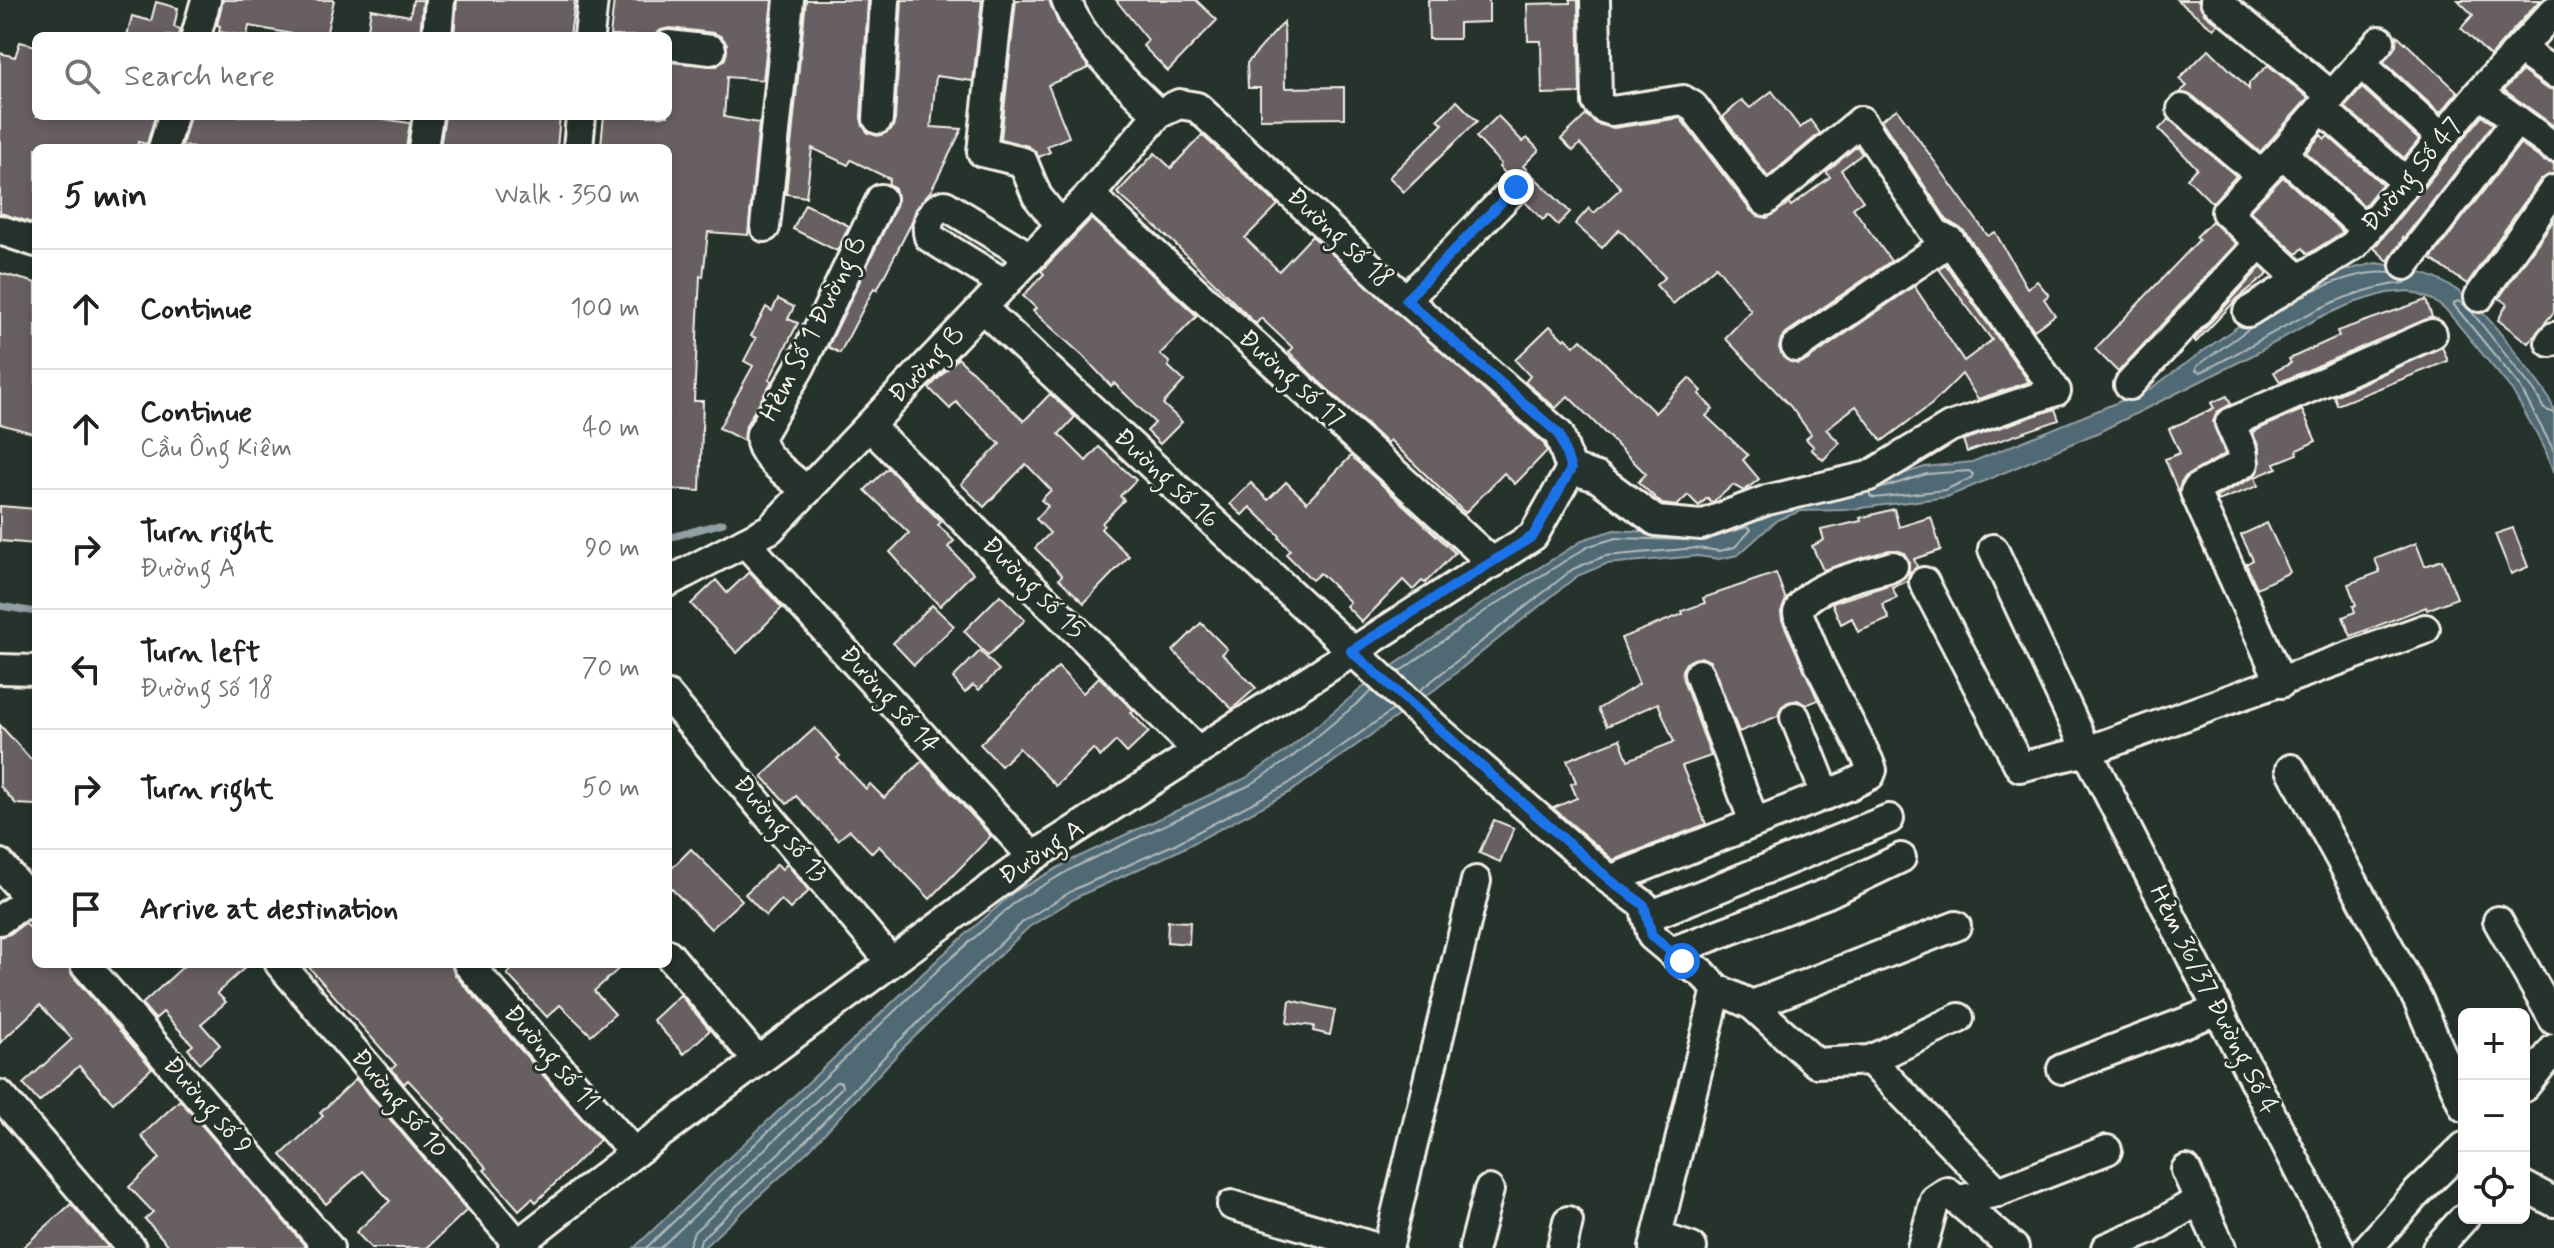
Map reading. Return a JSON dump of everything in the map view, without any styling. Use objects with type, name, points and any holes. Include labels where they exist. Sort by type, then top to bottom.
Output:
[{"type":"street","points":[[197,32],[206,0]]},
{"type":"street","points":[[437,32],[440,0]]},
{"type":"street","points":[[589,32],[593,0]]},
{"type":"street","points":[[765,227],[789,0]]},
{"type":"street","points":[[878,119],[885,0]]},
{"type":"street","points":[[999,0],[982,152],[1023,162],[1037,196],[1060,225]]},
{"type":"street","points":[[1066,0],[1071,14],[1095,47],[1158,114]]},
{"type":"street","points":[[1571,469],[1597,477],[1656,521],[1701,525],[1767,500],[1869,476],[1950,427],[2056,391],[1950,241],[1935,233],[1861,121],[1765,201],[1693,106],[1683,100],[1612,111],[1597,102],[1595,0]]},
{"type":"street","points":[[2215,0],[2327,102],[2406,182]]},
{"type":"street","name":"Đường Số 47","points":[[2248,312],[2354,245],[2479,93],[2554,11]]},
{"type":"street","points":[[2299,279],[2226,212],[2380,41]]},
{"type":"street","points":[[672,45],[711,50]]},
{"type":"street","points":[[2520,49],[2554,73]]},
{"type":"street","points":[[2360,63],[2442,138]]},
{"type":"street","points":[[2479,93],[2554,147]]},
{"type":"street","name":"Đường số 18","points":[[1158,114],[1179,104],[1197,107],[1406,300],[1559,434],[1571,469]]},
{"type":"street","points":[[2182,109],[2261,175]]},
{"type":"street","name":"Đường B","points":[[672,580],[770,529],[1090,195],[1158,114]]},
{"type":"street","points":[[164,144],[172,120]]},
{"type":"street","points":[[424,144],[427,120]]},
{"type":"street","points":[[578,144],[581,120]]},
{"type":"street","points":[[2405,265],[2517,120]]},
{"type":"street","points":[[2282,153],[2366,230]]},
{"type":"street","points":[[1406,300],[1516,187]]},
{"type":"street","points":[[2479,297],[2554,190]]},
{"type":"street","name":"Đường số 17","points":[[1090,195],[1493,563]]},
{"type":"street","name":"Hẻm Số 1 Đường B","points":[[807,491],[763,451],[759,442],[761,434],[800,367],[881,199]]},
{"type":"street","points":[[1005,284],[929,237],[930,219],[940,206],[945,205],[1030,257]]},
{"type":"street","points":[[0,230],[32,241]]},
{"type":"street","points":[[1796,347],[1950,241]]},
{"type":"street","points":[[2129,385],[2260,243]]},
{"type":"street","name":"Đường số 16","points":[[982,308],[1437,729],[1610,880],[1644,905],[1652,936],[1702,973],[1717,989],[1752,1005],[1816,1063],[1870,1060]]},
{"type":"street","points":[[2281,683],[2195,492],[2244,463],[2242,450],[2230,423],[2432,334]]},
{"type":"street","name":"Đường số 15","points":[[869,426],[1198,751]]},
{"type":"street","name":"Đường A","points":[[515,1246],[634,1153],[1033,857],[1533,536],[1571,469]]},
{"type":"street","name":"Đường số 14","points":[[745,542],[1033,857]]},
{"type":"street","name":"Hẻm 36/37 Đường Số 4","points":[[1993,549],[2087,751],[2339,1248]]},
{"type":"street","points":[[1610,880],[1870,775],[1872,770],[1820,666],[1798,613],[1800,605],[1815,591],[1893,566]]},
{"type":"street","points":[[1924,582],[2020,767],[2087,751],[2425,629]]},
{"type":"street","points":[[0,669],[32,670]]},
{"type":"street","points":[[1699,674],[1754,822]]},
{"type":"street","name":"Đường số 13","points":[[672,701],[891,962]]},
{"type":"street","points":[[1795,717],[1826,795]]},
{"type":"street","points":[[2291,769],[2418,1000],[2458,1093]]},
{"type":"street","points":[[1647,917],[1889,819]]},
{"type":"street","points":[[1671,952],[1828,893],[1901,858]]},
{"type":"street","points":[[0,864],[32,899]]},
{"type":"street","points":[[1388,1248],[1476,881]]},
{"type":"street","points":[[0,920],[32,902]]},
{"type":"street","points":[[2498,921],[2554,1020]]},
{"type":"street","points":[[1752,1005],[1956,926]]},
{"type":"street","points":[[672,959],[758,1061]]},
{"type":"street","name":"Đường số 9","points":[[88,968],[329,1248]]},
{"type":"street","name":"Đường số 10","points":[[283,968],[515,1246]]},
{"type":"street","name":"Đường số 11","points":[[472,968],[634,1153]]},
{"type":"street","points":[[1692,1248],[1655,1242],[1717,989]]},
{"type":"street","points":[[2062,1069],[2218,1010]]},
{"type":"street","points":[[1959,1018],[1870,1060],[1998,1192]]},
{"type":"street","points":[[2530,1080],[2554,1049]]},
{"type":"street","points":[[0,1095],[131,1248]]},
{"type":"street","points":[[1947,1200],[1998,1192],[2107,1150]]},
{"type":"street","points":[[2368,1248],[2459,1152]]},
{"type":"street","points":[[2186,1170],[2221,1248]]},
{"type":"street","points":[[2530,1189],[2554,1202]]},
{"type":"street","points":[[1474,1248],[1489,1190]]},
{"type":"street","points":[[1922,1248],[1947,1200]]},
{"type":"street","points":[[1947,1200],[2014,1248]]},
{"type":"street","points":[[2106,1248],[2153,1228],[2199,1200]]},
{"type":"street","points":[[1232,1205],[1377,1248]]},
{"type":"street","points":[[2437,1248],[2459,1224]]},
{"type":"water","points":[[2376,263],[2404,268],[2446,284],[2463,295],[2493,324],[2552,405],[2554,474],[2545,449],[2512,390],[2448,312],[2433,300],[2409,291],[2387,293],[2318,318],[2253,355],[2099,432],[1947,497],[1845,510],[1801,511],[1777,520],[1738,555],[1719,559],[1698,556],[1606,564],[1577,576],[1437,688],[1292,791],[1176,852],[1079,896],[1029,927],[903,1048],[809,1150],[703,1248],[634,1248],[938,959],[1014,892],[1072,860],[1246,778],[1286,751],[1367,684],[1480,605],[1585,539],[1614,530],[1654,532],[1887,479],[1925,467],[1972,462],[2150,389],[2262,309],[2306,284]]},
{"type":"building","points":[[223,0],[334,0],[327,32],[281,32],[249,26],[248,32],[219,32],[220,26],[217,25]]},
{"type":"building","points":[[413,0],[423,0],[420,32],[368,32],[371,9],[410,16]]},
{"type":"building","points":[[457,0],[575,0],[571,32],[454,32]]},
{"type":"building","points":[[614,0],[772,0],[763,80],[727,77],[724,117],[759,123],[748,235],[708,232],[703,277],[700,276],[694,401],[703,401],[700,491],[672,489],[672,144],[601,144],[604,120],[672,120],[672,62],[717,66],[725,59],[727,44],[714,33],[670,28],[659,32],[610,32]]},
{"type":"building","points":[[806,0],[868,0],[861,118],[868,133],[878,136],[892,129],[895,120],[902,0],[982,0],[973,81],[936,76],[931,127],[962,129],[840,353],[828,347],[898,197],[895,189],[888,184],[890,179],[851,160],[848,165],[812,148],[806,197],[786,194]]},
{"type":"building","points":[[1016,0],[1049,0],[1059,25],[1089,68],[1048,85],[1069,137],[1047,146],[1050,152],[1039,157],[1028,146],[1001,139]]},
{"type":"building","points":[[1116,0],[1196,0],[1217,20],[1168,71],[1143,46],[1148,40]]},
{"type":"building","points":[[1428,0],[1489,0],[1489,22],[1459,23],[1459,39],[1429,39]]},
{"type":"building","points":[[1570,0],[1578,0],[1580,93],[1542,94],[1541,41],[1528,41],[1527,4],[1570,3]]},
{"type":"building","points":[[2177,0],[2198,0],[2204,13],[2218,24],[2214,29]]},
{"type":"building","points":[[2458,0],[2540,0],[2490,56],[2461,28],[2473,15]]},
{"type":"building","points":[[156,2],[178,8],[174,27],[180,29],[180,32],[128,32],[132,16],[151,21]]},
{"type":"building","points":[[1284,22],[1285,88],[1344,87],[1344,118],[1260,119],[1260,88],[1248,88],[1247,63]]},
{"type":"building","points":[[2397,35],[2458,92],[2440,113],[2384,62],[2396,45]]},
{"type":"building","points":[[20,42],[32,45],[32,120],[154,120],[147,144],[32,144],[32,223],[0,213],[0,53],[15,57]]},
{"type":"building","points":[[2209,49],[2249,89],[2249,83],[2268,65],[2308,98],[2260,152],[2193,96],[2180,92],[2187,86],[2179,79]]},
{"type":"building","points":[[2522,71],[2544,87],[2554,90],[2554,126],[2504,90]]},
{"type":"building","points":[[2362,88],[2419,140],[2404,158],[2345,107]]},
{"type":"building","points":[[1772,91],[1800,128],[1810,120],[1820,133],[1768,177],[1723,117],[1742,100],[1750,108]]},
{"type":"building","points":[[1457,101],[1477,121],[1404,192],[1389,177],[1443,124],[1438,119]]},
{"type":"building","points":[[1897,109],[1988,236],[1995,232],[2027,288],[2037,281],[2049,295],[2044,299],[2055,315],[2034,330],[1964,231],[1947,220],[1881,120]]},
{"type":"building","points":[[1586,115],[1597,124],[1614,128],[1680,118],[1751,211],[1767,218],[1789,203],[1791,206],[1830,177],[1826,172],[1857,146],[1862,154],[1841,170],[1863,201],[1853,208],[1891,261],[1786,333],[1779,348],[1783,357],[1797,364],[1806,361],[1914,286],[1964,361],[1992,340],[1939,269],[1946,265],[2029,382],[1978,399],[1962,374],[1932,404],[1882,441],[1856,406],[1826,429],[1840,443],[1823,460],[1811,449],[1814,447],[1806,439],[1811,434],[1790,406],[1725,338],[1751,311],[1716,266],[1673,304],[1656,285],[1665,277],[1619,229],[1602,248],[1575,224],[1589,208],[1594,213],[1621,188],[1580,144],[1573,151],[1561,139]]},
{"type":"building","points":[[1498,116],[1523,142],[1527,138],[1539,150],[1523,166],[1570,212],[1558,225],[1548,215],[1543,220],[1525,202],[1533,190],[1528,175],[1519,170],[1506,174],[1499,167],[1501,164],[1476,137]]},
{"type":"building","points":[[2482,116],[2493,124],[2404,238],[2402,236],[2388,261],[2374,248]]},
{"type":"building","points":[[2169,119],[2236,176],[2212,203],[2187,178],[2197,168],[2159,129]]},
{"type":"building","points":[[189,120],[389,120],[410,123],[407,144],[182,144]]},
{"type":"building","points":[[444,120],[560,120],[557,144],[441,144]]},
{"type":"building","points":[[1202,135],[1278,205],[1245,238],[1279,271],[1312,236],[1544,444],[1547,451],[1515,484],[1504,473],[1465,513],[1390,440],[1387,443],[1313,376],[1289,352],[1293,348],[1261,318],[1256,324],[1173,242],[1117,193],[1155,153],[1171,168]]},
{"type":"building","points":[[2321,135],[2325,139],[2328,136],[2382,184],[2364,206],[2306,152]]},
{"type":"building","points":[[2520,144],[2544,161],[2554,164],[2554,173],[2540,180],[2467,284],[2431,259]]},
{"type":"building","points":[[2283,177],[2343,232],[2308,254],[2303,248],[2297,254],[2250,211]]},
{"type":"building","points":[[805,204],[849,226],[837,251],[793,229]]},
{"type":"building","points":[[1091,219],[1197,316],[1160,354],[1184,381],[1163,404],[1182,422],[1160,444],[1147,431],[1155,423],[1114,383],[1111,386],[1033,311],[1036,308],[1023,296],[1044,274],[1041,271]]},
{"type":"building","points":[[2554,220],[2554,312],[2528,343],[2498,320],[2507,304],[2499,298]]},
{"type":"building","points":[[2212,221],[2236,244],[2118,372],[2095,349],[2199,240],[2196,237]]},
{"type":"building","points":[[2261,267],[2268,274],[2238,298],[2196,342],[2194,340]]},
{"type":"building","points":[[0,273],[32,282],[32,433],[0,424]]},
{"type":"building","points":[[778,299],[794,307],[788,319],[798,323],[769,380],[772,381],[746,425],[744,441],[719,428],[753,366],[744,361],[756,338],[751,336],[766,307],[772,311]]},
{"type":"building","points":[[2426,300],[2432,317],[2280,382],[2274,372],[2291,363],[2289,359],[2339,336],[2337,331]]},
{"type":"building","points":[[1550,326],[1574,346],[1581,339],[1655,413],[1689,378],[1713,409],[1706,416],[1748,455],[1743,460],[1759,479],[1744,491],[1733,485],[1712,503],[1707,498],[1699,506],[1688,495],[1677,506],[1662,504],[1638,482],[1646,474],[1568,396],[1556,408],[1525,382],[1530,376],[1515,360]]},
{"type":"building","points":[[2442,347],[2448,361],[2337,405],[2334,396]]},
{"type":"building","points":[[958,358],[1024,421],[1050,394],[1075,417],[1059,434],[1086,461],[1099,447],[1136,480],[1120,496],[1124,500],[1102,523],[1101,529],[1129,556],[1084,603],[1059,579],[1062,575],[1035,548],[1050,533],[1036,519],[1048,506],[1041,500],[1051,490],[1026,464],[984,507],[961,484],[1000,444],[956,402],[950,409],[929,388]]},
{"type":"building","points":[[2227,396],[2231,404],[2217,412],[2213,422],[2225,454],[2186,476],[2181,482],[2179,494],[2165,459],[2180,453],[2169,429],[2214,408],[2211,403]]},
{"type":"building","points":[[2055,409],[2059,420],[1967,452],[1963,440]]},
{"type":"building","points":[[2302,410],[2316,441],[2297,450],[2298,454],[2275,463],[2277,468],[2255,477],[2258,486],[2218,501],[2216,497],[2252,478],[2259,470],[2259,447],[2252,432]]},
{"type":"building","points":[[1351,456],[1455,553],[1425,583],[1422,581],[1413,590],[1403,580],[1362,622],[1346,606],[1350,602],[1320,573],[1312,580],[1286,554],[1290,550],[1280,536],[1250,507],[1242,515],[1230,504],[1251,483],[1268,500],[1286,482],[1307,502]]},
{"type":"building","points":[[888,468],[941,522],[938,525],[954,541],[948,547],[973,573],[940,606],[890,552],[909,533],[865,490]]},
{"type":"building","points":[[0,506],[32,509],[32,544],[0,541]]},
{"type":"building","points":[[1894,509],[1899,527],[1931,517],[1941,550],[1914,559],[1917,567],[1910,572],[1907,581],[1892,587],[1897,598],[1882,604],[1889,619],[1858,632],[1852,618],[1841,624],[1832,603],[1898,582],[1909,571],[1909,561],[1904,553],[1889,550],[1823,570],[1812,546],[1824,540],[1821,530],[1861,521],[1860,518]]},
{"type":"building","points":[[2267,523],[2290,572],[2257,588],[2246,564],[2253,560],[2241,535]]},
{"type":"building","points":[[2513,528],[2528,567],[2511,574],[2495,534]]},
{"type":"building","points":[[2416,543],[2425,566],[2442,560],[2457,598],[2351,636],[2343,617],[2355,612],[2353,606],[2356,605],[2348,584],[2380,572],[2375,559]]},
{"type":"building","points":[[749,572],[782,608],[737,653],[691,604],[716,580],[727,593]]},
{"type":"building","points":[[1776,573],[1786,600],[1781,612],[1782,620],[1818,700],[1806,705],[1798,700],[1788,702],[1781,707],[1778,716],[1739,732],[1710,661],[1701,657],[1686,663],[1682,670],[1683,680],[1711,756],[1682,766],[1706,824],[1613,860],[1553,808],[1577,798],[1571,784],[1576,782],[1567,760],[1620,739],[1628,760],[1674,742],[1658,703],[1607,726],[1598,709],[1639,684],[1621,638],[1683,614],[1682,611],[1705,603],[1703,598]]},
{"type":"building","points":[[1000,595],[1025,620],[988,656],[964,631]]},
{"type":"building","points":[[932,605],[954,626],[914,665],[893,643]]},
{"type":"building","points":[[1201,623],[1227,649],[1222,654],[1256,688],[1232,709],[1173,651]]},
{"type":"building","points":[[980,651],[999,670],[979,690],[973,685],[965,693],[953,678]]},
{"type":"building","points":[[1058,667],[1083,693],[1099,677],[1134,711],[1131,713],[1149,732],[1127,753],[1116,741],[1100,757],[1093,749],[1056,786],[1019,748],[1001,766],[980,744]]},
{"type":"building","points":[[0,725],[32,761],[32,805],[16,804],[0,786]]},
{"type":"building","points":[[815,728],[866,789],[870,784],[884,798],[922,761],[991,836],[930,899],[879,846],[872,853],[850,830],[838,840],[796,796],[787,804],[762,776]]},
{"type":"building","points":[[1494,820],[1514,828],[1500,862],[1479,853]]},
{"type":"building","points":[[691,849],[742,900],[711,929],[672,889],[672,868]]},
{"type":"building","points":[[777,864],[782,869],[787,864],[809,891],[790,909],[781,900],[766,916],[745,894]]},
{"type":"building","points":[[1168,921],[1190,922],[1189,944],[1167,942]]},
{"type":"building","points":[[25,923],[32,930],[32,968],[69,968],[72,975],[152,1068],[113,1103],[79,1066],[39,1102],[23,1084],[72,1039],[40,1005],[0,1043],[0,937]]},
{"type":"building","points":[[182,968],[245,968],[217,993],[226,1002],[201,1024],[220,1045],[200,1063],[188,1049],[193,1045],[163,1012],[155,1019],[142,1004]]},
{"type":"building","points":[[310,968],[452,968],[455,975],[600,1140],[536,1202],[532,1198],[519,1210],[445,1119],[408,1080],[404,1084],[392,1069],[396,1065]]},
{"type":"building","points":[[514,968],[620,968],[594,991],[615,1014],[591,1035],[560,1005],[547,1017],[507,974]]},
{"type":"building","points":[[680,995],[710,1030],[684,1054],[653,1020]]},
{"type":"building","points":[[1290,1000],[1335,1010],[1330,1035],[1313,1031],[1314,1026],[1287,1023]]},
{"type":"building","points":[[356,1079],[467,1210],[427,1248],[371,1248],[356,1232],[390,1201],[363,1171],[326,1204],[281,1155],[323,1116],[320,1113]]},
{"type":"building","points":[[180,1100],[307,1248],[171,1248],[145,1219],[153,1212],[129,1187],[160,1158],[141,1136]]},
{"type":"building","points":[[71,1204],[109,1248],[22,1248]]},
{"type":"waterway","points":[[672,537],[723,523]]},
{"type":"waterway","points":[[0,606],[32,611]]},
{"type":"route","points":[[1516,187],[1406,300],[1559,434],[1571,469],[1533,536],[1351,651],[1610,880],[1644,905],[1652,936],[1682,961]]}]
